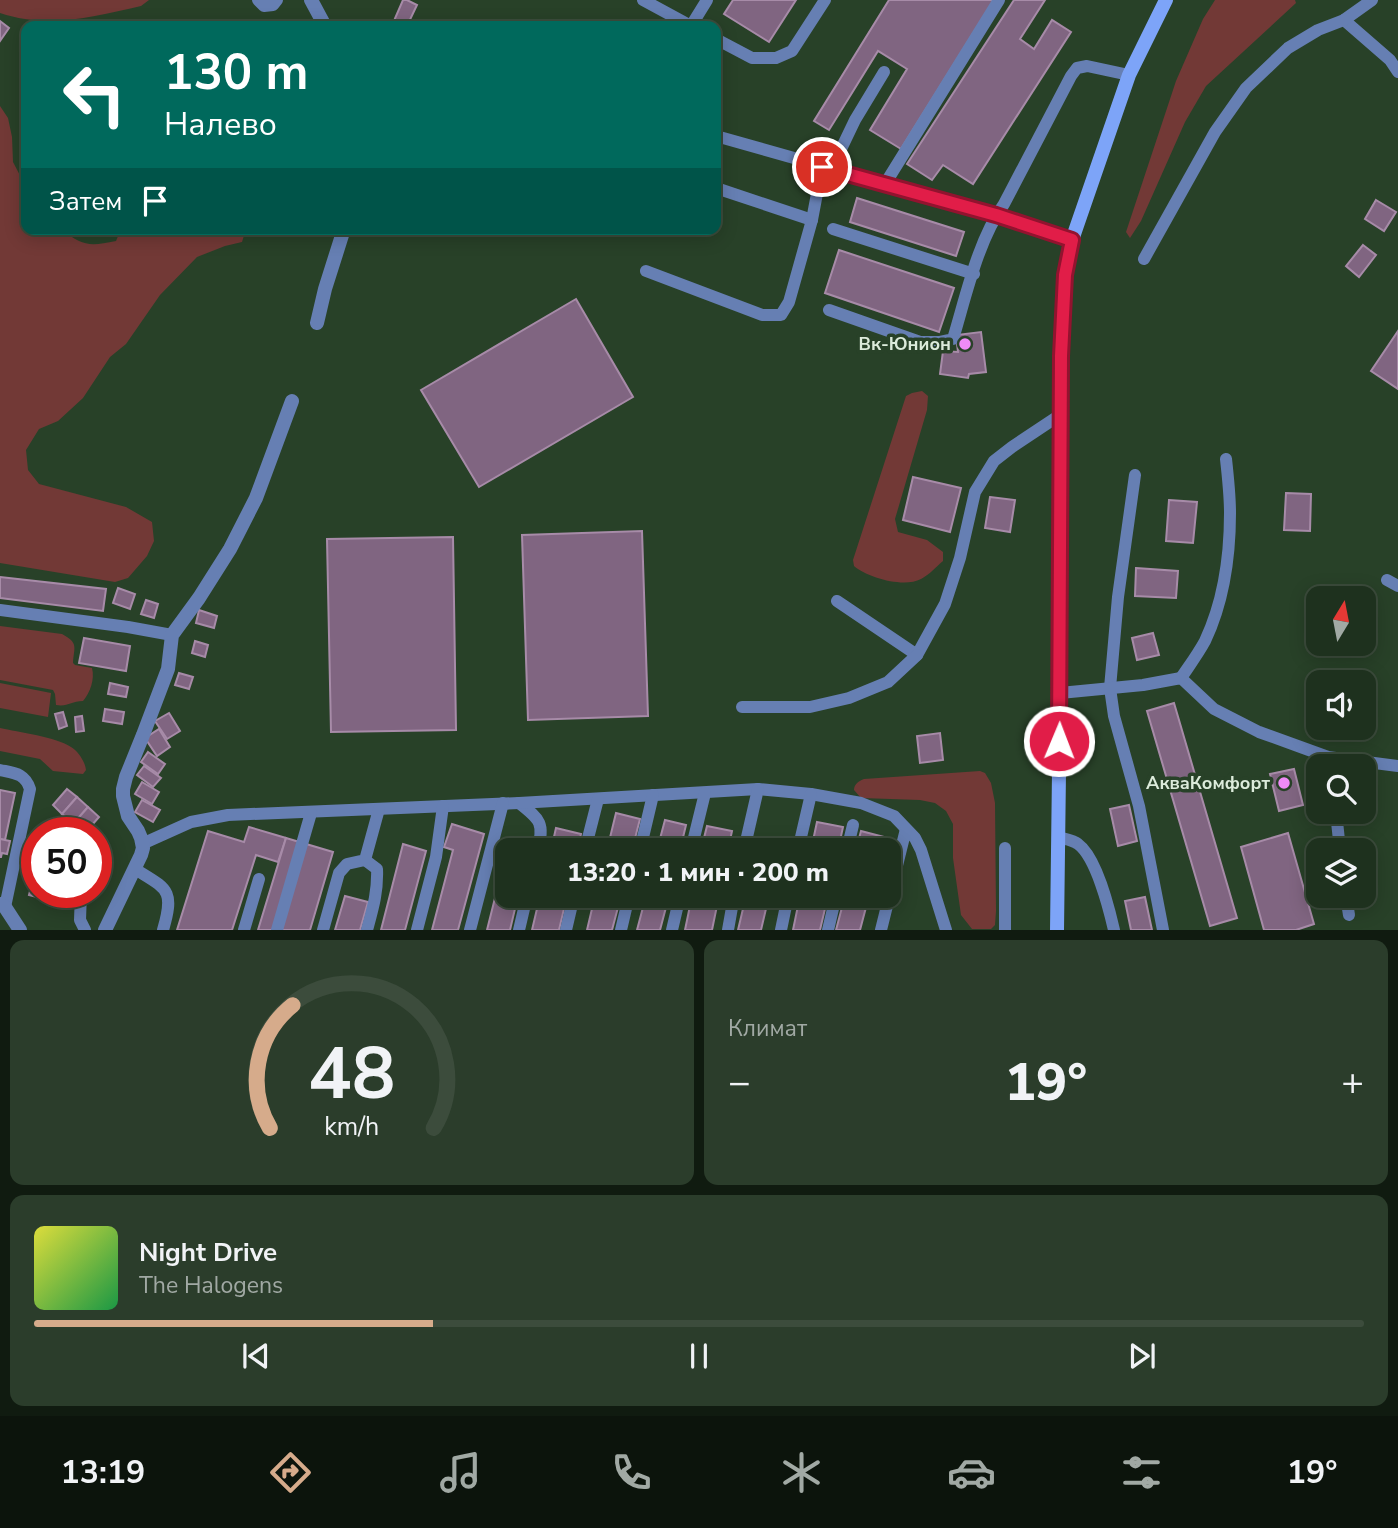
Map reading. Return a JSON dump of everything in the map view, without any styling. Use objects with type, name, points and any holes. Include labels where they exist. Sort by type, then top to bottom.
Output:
[{"type":"main road","points":[[1057,929],[1060,415],[1065,275],[1072,240],[1129,75],[1166,0]]},
{"type":"street","points":[[311,0],[322,21]]},
{"type":"street","points":[[317,323],[342,235]]},
{"type":"street","points":[[104,929],[141,855],[142,844],[138,831],[128,816],[122,796],[125,777],[144,735],[168,669],[172,635],[210,583],[230,549],[256,498],[292,401]]},
{"type":"street","points":[[2,906],[20,929]]},
{"type":"lane","points":[[258,0],[264,6],[273,5],[277,0]]},
{"type":"lane","points":[[643,0],[682,21]]},
{"type":"lane","points":[[694,21],[708,0]]},
{"type":"lane","points":[[721,42],[752,58],[776,58],[792,51],[825,0]]},
{"type":"lane","points":[[885,184],[999,0]]},
{"type":"lane","points":[[1144,259],[1215,132],[1246,88],[1288,48],[1318,30],[1344,20],[1372,0]]},
{"type":"lane","points":[[1344,20],[1390,60],[1398,72]]},
{"type":"lane","points":[[829,310],[919,342],[953,339],[984,239],[1071,76],[1077,68],[1087,66],[1129,75]]},
{"type":"lane","points":[[646,271],[762,315],[780,315],[789,302],[826,168],[884,72]]},
{"type":"lane","points":[[721,137],[996,215],[1072,240]]},
{"type":"lane","points":[[721,190],[812,220]]},
{"type":"lane","points":[[833,229],[974,274]]},
{"type":"lane","points":[[742,707],[810,707],[849,698],[888,682],[917,655],[945,604],[960,558],[975,492],[994,461],[1060,415]]},
{"type":"lane","points":[[1060,693],[1143,685],[1181,678],[1204,642],[1222,587],[1228,557],[1230,512],[1226,459]]},
{"type":"lane","points":[[1135,475],[1118,597],[1110,688],[1114,716],[1139,806],[1163,929]]},
{"type":"lane","points":[[837,600],[917,655]]},
{"type":"lane","points":[[0,610],[128,626],[172,635]]},
{"type":"lane","points":[[1181,678],[1214,709],[1310,754]]},
{"type":"lane","points":[[1376,765],[1398,766]]},
{"type":"lane","points":[[0,770],[22,775],[28,780],[30,789],[2,906]]},
{"type":"lane","points":[[142,844],[191,822],[228,815],[519,803],[758,789],[811,794],[861,803],[894,816],[915,838],[921,849],[946,929]]},
{"type":"lane","points":[[747,838],[758,789]]},
{"type":"lane","points":[[694,838],[705,793]]},
{"type":"lane","points":[[801,838],[811,794]]},
{"type":"lane","points":[[643,838],[653,795]]},
{"type":"lane","points":[[588,838],[597,799]]},
{"type":"lane","points":[[470,929],[503,803]]},
{"type":"lane","points":[[519,803],[539,821],[541,838]]},
{"type":"lane","points":[[418,929],[436,858],[443,806]]},
{"type":"lane","points":[[365,860],[379,809]]},
{"type":"lane","points":[[277,929],[311,813]]},
{"type":"lane","points":[[850,838],[853,825]]},
{"type":"lane","points":[[881,929],[906,829]]},
{"type":"lane","points":[[1058,837],[1077,843],[1088,853],[1107,901],[1114,929]]},
{"type":"lane","points":[[1005,848],[1005,929]]},
{"type":"lane","points":[[323,929],[339,873],[347,864],[365,860],[377,869],[378,882],[367,929]]},
{"type":"lane","points":[[135,869],[166,890],[168,907],[163,929]]},
{"type":"lane","points":[[244,929],[259,879]]},
{"type":"lane","points":[[80,908],[80,920],[85,929]]},
{"type":"lane","points":[[519,929],[524,908]]},
{"type":"lane","points":[[566,929],[571,908]]},
{"type":"lane","points":[[621,929],[626,908]]},
{"type":"lane","points":[[671,929],[677,908]]},
{"type":"lane","points":[[728,929],[732,908]]},
{"type":"lane","points":[[781,929],[785,908]]},
{"type":"lane","points":[[828,929],[833,908]]},
{"type":"lane","points":[[1348,908],[1349,915]]},
{"type":"shaded area","points":[[0,0],[149,0],[141,6],[105,14],[53,21],[18,18],[0,13]]},
{"type":"shaded area","points":[[1215,0],[1295,0],[1296,3],[1206,86],[1185,122],[1141,221],[1130,238],[1126,232],[1176,81],[1203,19]]},
{"type":"shaded area","points":[[0,106],[8,118],[13,162],[21,177],[21,235],[70,235],[87,244],[100,244],[116,241],[118,235],[244,235],[242,242],[197,257],[160,295],[126,344],[110,357],[83,398],[58,421],[39,429],[26,450],[28,470],[39,484],[126,507],[152,522],[154,541],[147,556],[128,578],[115,582],[0,563]]},
{"type":"shaded area","points":[[922,391],[928,396],[927,410],[895,519],[898,532],[927,540],[943,552],[943,561],[921,579],[914,582],[896,582],[860,570],[854,566],[853,560],[906,396]]},
{"type":"shaded area","points":[[0,626],[62,634],[71,640],[74,646],[73,663],[92,668],[91,686],[83,701],[56,705],[53,690],[0,680]]},
{"type":"shaded area","points":[[0,683],[51,693],[48,717],[0,708]]},
{"type":"shaded area","points":[[0,728],[65,743],[79,754],[86,770],[83,774],[53,771],[40,759],[0,751]]},
{"type":"shaded area","points":[[980,771],[985,773],[991,783],[995,803],[996,911],[995,925],[991,929],[972,929],[961,915],[953,858],[953,824],[946,811],[935,803],[920,800],[861,798],[854,790],[857,783],[864,779]]},
{"type":"building","points":[[403,0],[417,5],[409,21],[394,21]]},
{"type":"building","points":[[733,0],[796,0],[769,42],[724,14]]},
{"type":"building","points":[[889,0],[994,0],[901,149],[870,130],[907,69],[878,51],[829,130],[814,121]]},
{"type":"building","points":[[1014,0],[1045,0],[1020,39],[1034,49],[1052,20],[1071,32],[973,184],[943,165],[932,180],[907,164]]},
{"type":"building","points":[[0,21],[9,28],[0,41]]},
{"type":"building","points":[[857,198],[964,232],[956,256],[850,222]]},
{"type":"building","points":[[1376,200],[1396,212],[1384,231],[1365,219]]},
{"type":"building","points":[[1363,245],[1376,255],[1359,277],[1346,266]]},
{"type":"building","points":[[839,250],[954,288],[939,332],[825,293]]},
{"type":"building","points":[[576,299],[633,397],[479,487],[421,390]]},
{"type":"building","points":[[1398,331],[1398,389],[1371,371]]},
{"type":"building","points":[[981,332],[986,372],[969,374],[968,378],[940,374],[943,351],[958,352],[956,335]]},
{"type":"building","points":[[913,477],[961,488],[950,532],[903,520]]},
{"type":"building","points":[[1286,493],[1311,494],[1310,531],[1284,530]]},
{"type":"building","points":[[990,497],[1015,500],[1010,532],[985,528]]},
{"type":"building","points":[[1169,500],[1197,502],[1193,543],[1166,541]]},
{"type":"building","points":[[642,531],[648,716],[528,720],[522,535]]},
{"type":"building","points":[[453,537],[456,730],[331,732],[327,539]]},
{"type":"building","points":[[1136,568],[1178,571],[1176,598],[1135,596]]},
{"type":"building","points":[[0,577],[106,589],[103,611],[0,598]]},
{"type":"building","points":[[118,588],[135,594],[130,609],[113,603]]},
{"type":"building","points":[[146,600],[158,604],[154,618],[141,614]]},
{"type":"building","points":[[199,610],[217,616],[214,628],[196,623]]},
{"type":"building","points":[[1153,633],[1159,655],[1137,660],[1132,638]]},
{"type":"building","points":[[84,638],[130,646],[126,671],[79,663]]},
{"type":"building","points":[[195,641],[208,645],[205,657],[192,653]]},
{"type":"building","points":[[179,673],[193,677],[189,689],[175,685]]},
{"type":"building","points":[[110,683],[128,687],[126,697],[108,694]]},
{"type":"building","points":[[1174,703],[1237,918],[1210,926],[1147,711]]},
{"type":"building","points":[[105,709],[124,712],[122,724],[103,721]]},
{"type":"building","points":[[63,712],[67,726],[59,729],[55,714]]},
{"type":"building","points":[[169,713],[180,731],[167,739],[155,721]]},
{"type":"building","points":[[82,716],[84,731],[76,732],[75,717]]},
{"type":"building","points":[[159,729],[170,747],[157,756],[145,738]]},
{"type":"building","points":[[940,733],[943,760],[920,763],[917,736]]},
{"type":"building","points":[[148,752],[165,764],[158,774],[141,762]]},
{"type":"building","points":[[144,766],[161,778],[153,787],[137,775]]},
{"type":"building","points":[[1294,769],[1303,805],[1279,811],[1270,774]]},
{"type":"building","points":[[142,782],[159,792],[152,804],[135,794]]},
{"type":"building","points":[[67,789],[77,797],[62,814],[53,805]]},
{"type":"building","points":[[0,790],[15,793],[5,840],[0,839]]},
{"type":"building","points":[[77,797],[88,807],[79,817],[66,817],[62,814]]},
{"type":"building","points":[[142,800],[160,810],[153,822],[135,812]]},
{"type":"building","points":[[1129,805],[1137,841],[1118,846],[1110,809]]},
{"type":"building","points":[[88,807],[99,817],[79,817]]},
{"type":"building","points":[[616,813],[640,819],[635,838],[610,838]]},
{"type":"building","points":[[665,820],[686,825],[683,838],[660,838]]},
{"type":"building","points":[[817,822],[843,827],[841,838],[814,838]]},
{"type":"building","points":[[452,824],[484,834],[458,930],[432,930],[453,850],[444,847]]},
{"type":"building","points":[[707,826],[732,831],[731,838],[704,838]]},
{"type":"building","points":[[249,827],[286,838],[278,862],[256,855],[232,930],[177,930],[208,831],[244,842]]},
{"type":"building","points":[[556,828],[581,834],[580,838],[554,838]]},
{"type":"building","points":[[861,831],[884,837],[884,838],[859,838]]},
{"type":"building","points":[[1288,833],[1306,896],[1306,908],[1309,908],[1314,924],[1296,930],[1264,930],[1241,847]]},
{"type":"building","points":[[286,838],[333,852],[310,930],[258,930]]},
{"type":"building","points":[[0,839],[10,841],[7,854],[2,853],[1,857],[0,857]]},
{"type":"building","points":[[403,844],[426,851],[405,930],[381,930]]},
{"type":"building","points":[[345,896],[368,902],[360,930],[335,930]]},
{"type":"building","points":[[1145,897],[1152,930],[1131,930],[1125,901]]},
{"type":"building","points":[[495,898],[495,908],[515,908],[510,930],[487,930]]},
{"type":"building","points":[[537,908],[564,908],[559,930],[532,930]]},
{"type":"building","points":[[592,908],[618,908],[612,930],[587,930]]},
{"type":"building","points":[[643,908],[666,908],[660,930],[637,930]]},
{"type":"building","points":[[690,908],[717,908],[712,930],[685,930]]},
{"type":"building","points":[[743,908],[766,908],[761,930],[738,930]]},
{"type":"building","points":[[798,908],[825,908],[820,930],[793,930]]},
{"type":"building","points":[[842,908],[866,908],[860,930],[836,930]]},
{"type":"place","name":"Вк-Юнион","points":[[965,344]]},
{"type":"place","name":"АкваКомфорт","points":[[1284,783]]},
{"type":"route","points":[[822,167],[996,215],[1072,240],[1065,275],[1061,356],[1059,741]]}]
